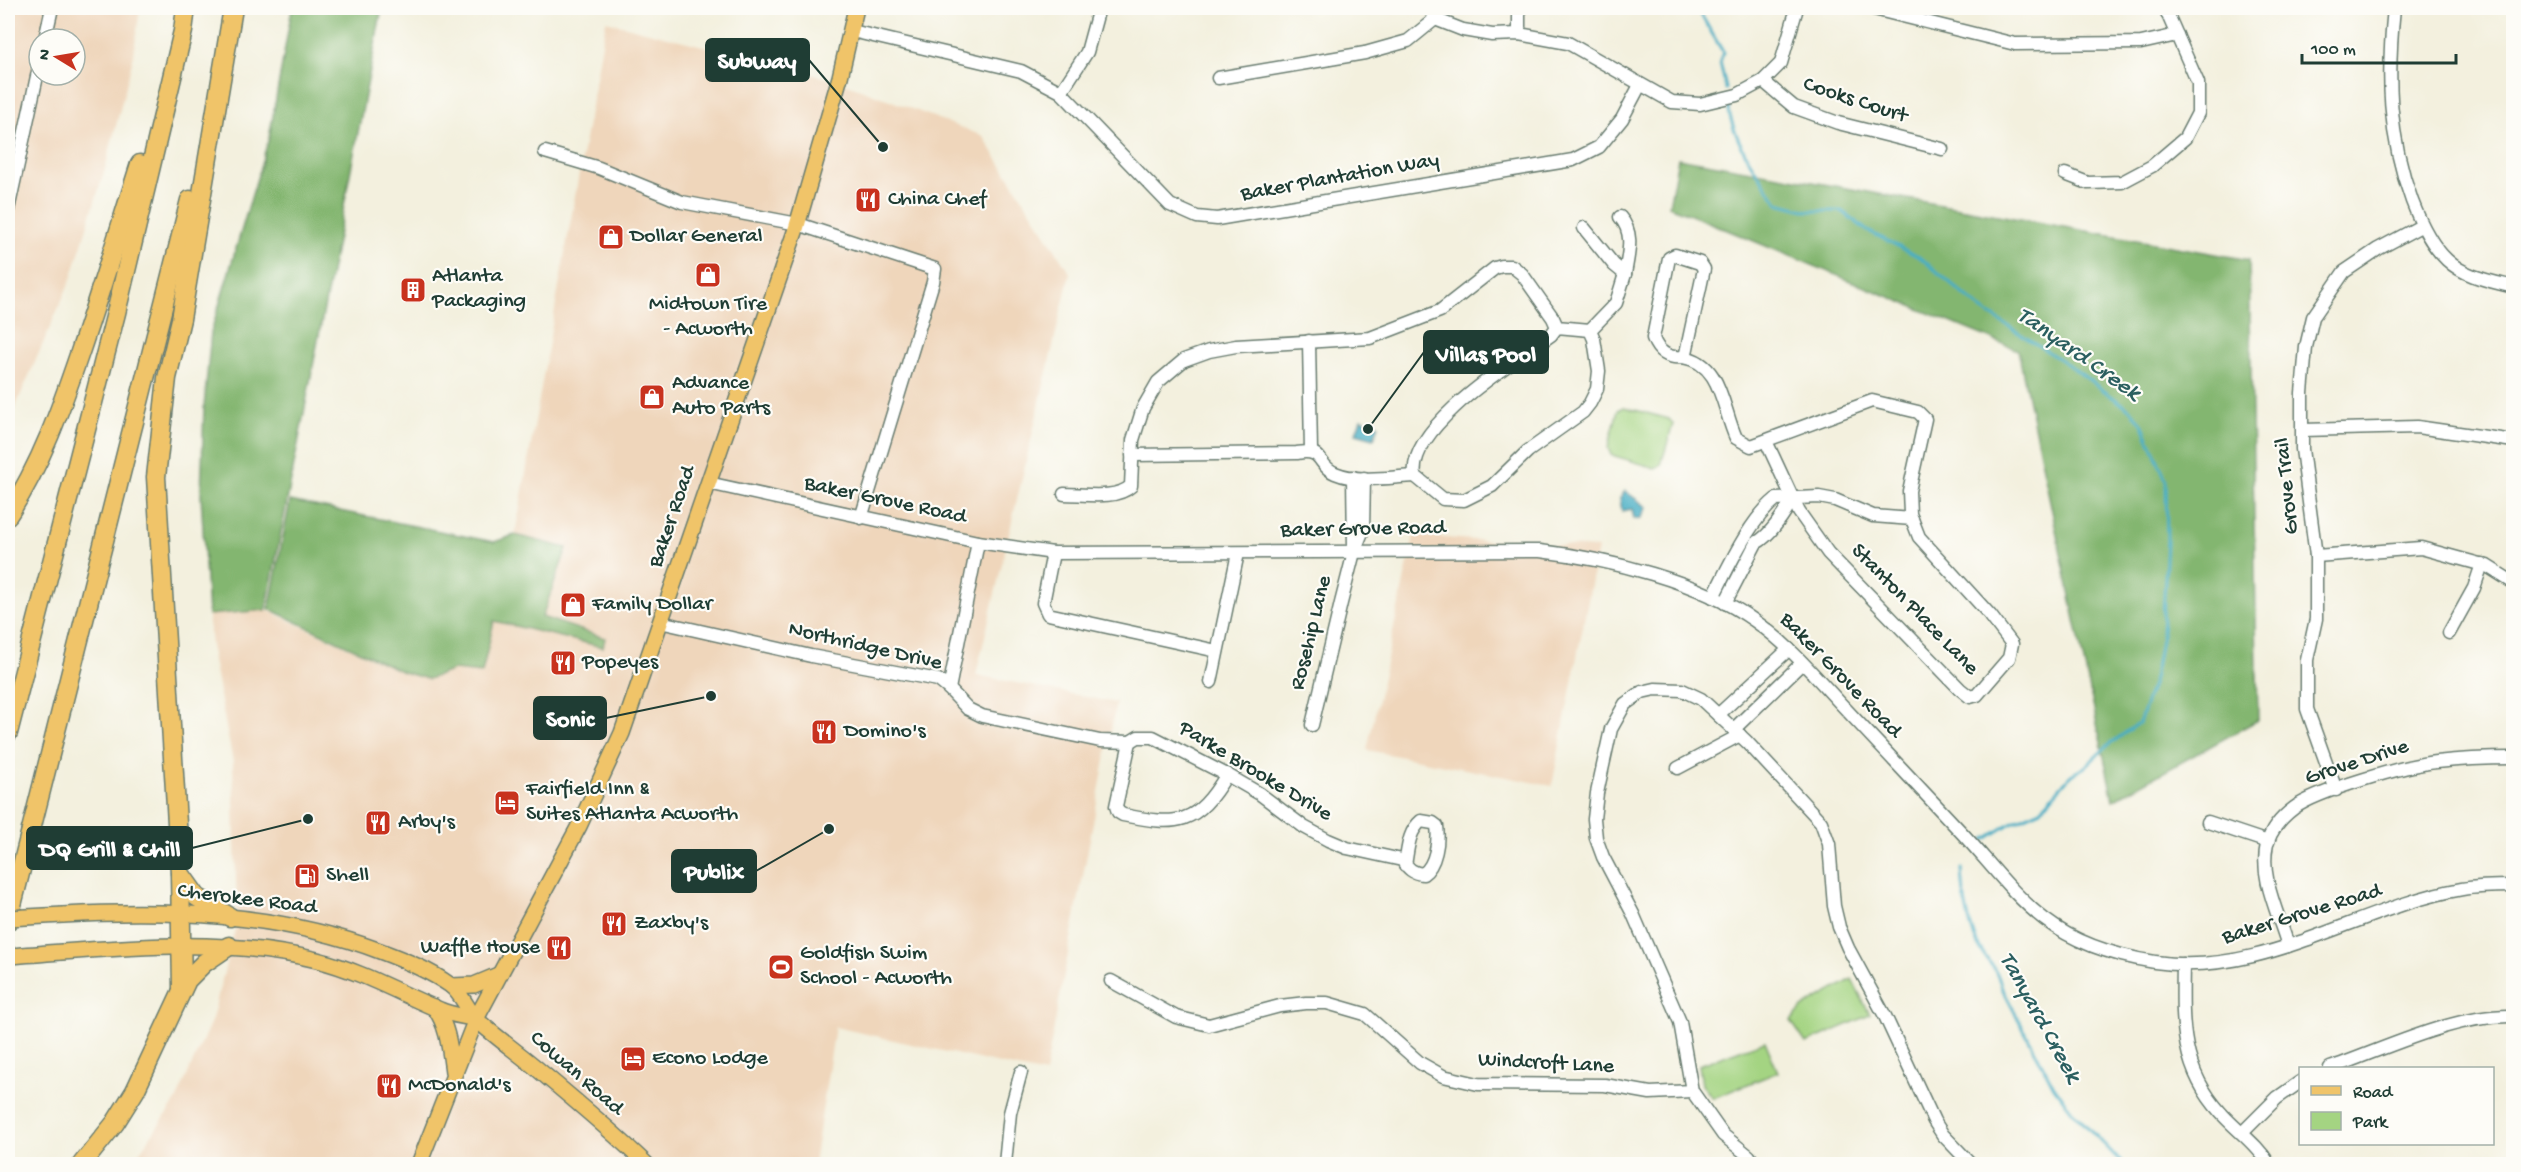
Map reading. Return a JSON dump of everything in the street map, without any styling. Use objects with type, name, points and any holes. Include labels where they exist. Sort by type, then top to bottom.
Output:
[{"type":"highway","points":[[8,733],[116,313],[183,31],[186,8]]},
{"type":"highway","points":[[182,989],[180,873],[156,477],[167,378],[181,319],[232,14]]},
{"type":"highway","points":[[8,920],[189,202],[232,14]]},
{"type":"highway","points":[[8,515],[44,448],[74,370],[183,31]]},
{"type":"highway","points":[[180,873],[197,897],[230,917]]},
{"type":"highway","points":[[82,1164],[115,1123],[135,1091],[162,1037],[182,989],[204,963],[229,946]]},
{"type":"main road","name":"Baker Road","points":[[419,1164],[476,1019],[579,826],[622,732],[798,224],[852,31],[856,8]]},
{"type":"main road","name":"Cherokee Road","points":[[8,920],[120,912],[179,913],[290,924],[396,957],[452,986],[476,1019]]},
{"type":"main road","name":"Cherokee Road","points":[[8,956],[182,945],[229,946],[278,952],[334,965],[369,977],[434,1007],[476,1019]]},
{"type":"main road","points":[[452,986],[474,985],[498,975]]},
{"type":"main road","points":[[434,1007],[442,1020],[448,1039],[453,1076]]},
{"type":"main road","name":"Cowan Road","points":[[476,1019],[543,1073],[646,1164]]},
{"type":"street","points":[[48,27],[52,8]]},
{"type":"street","points":[[1061,92],[1087,52],[1099,8]]},
{"type":"street","points":[[1519,8],[1519,34]]},
{"type":"street","points":[[1218,78],[1365,53],[1408,41],[1433,13],[1462,30],[1492,35],[1519,34],[1568,43],[1672,102],[1700,104],[1737,94],[1763,81],[1781,63],[1797,8]]},
{"type":"street","points":[[1870,8],[2015,44],[2141,43],[2177,35]]},
{"type":"street","points":[[2065,174],[2088,183],[2122,182],[2152,166],[2185,138],[2198,113],[2198,83],[2165,8]]},
{"type":"street","points":[[2394,8],[2390,46],[2391,122],[2402,173],[2421,226],[2447,260],[2475,278],[2514,287]]},
{"type":"street","name":"Baker Plantation Way","points":[[852,31],[1021,71],[1061,92],[1170,205],[1197,217],[1217,219],[1573,160],[1599,147],[1622,119],[1640,85]]},
{"type":"street","name":"Cooks Court","points":[[1763,81],[1794,107],[1838,123],[1942,149]]},
{"type":"street","points":[[8,210],[35,87]]},
{"type":"street","points":[[544,152],[599,168],[682,202],[798,224],[935,269],[861,518]]},
{"type":"street","points":[[1590,330],[1616,303],[1622,291],[1630,235],[1626,224],[1620,217]]},
{"type":"street","name":"Grove Trail","points":[[2336,790],[2307,709],[2307,660],[2316,619],[2316,556],[2302,448],[2302,393],[2306,347],[2313,317],[2344,272],[2378,249],[2421,226]]},
{"type":"street","points":[[1584,228],[1614,265],[1625,274]]},
{"type":"street","name":"Stanton Place Lane","points":[[1683,357],[1686,354],[1696,316],[1704,269],[1700,262],[1675,255],[1669,258],[1653,338],[1656,349],[1675,358],[1696,359],[1712,373],[1736,438],[1751,446],[1872,401],[1918,412],[1925,419],[1909,491],[1912,519],[1919,537],[1990,615],[2012,644],[2009,658],[1977,695],[1970,697],[1960,689],[1842,568],[1812,532],[1792,499]]},
{"type":"street","points":[[1064,495],[1110,494],[1126,490],[1131,486],[1135,430],[1149,394],[1170,370],[1184,360],[1209,351],[1236,346],[1370,338],[1440,311],[1495,268],[1507,265],[1516,269],[1533,287],[1557,327]]},
{"type":"street","points":[[1557,327],[1590,330]]},
{"type":"street","points":[[1415,476],[1415,458],[1439,423],[1460,402],[1551,335],[1557,327]]},
{"type":"street","points":[[1132,455],[1311,452],[1318,456],[1328,470],[1358,478],[1415,476],[1443,499],[1464,500],[1492,486],[1535,446],[1582,412],[1590,403],[1597,389],[1599,370],[1590,330]]},
{"type":"street","points":[[1309,341],[1311,452]]},
{"type":"street","points":[[2303,430],[2417,426],[2514,441]]},
{"type":"street","points":[[1766,441],[1792,499]]},
{"type":"street","name":"Rosehip Lane","points":[[1312,725],[1354,552],[1358,478]]},
{"type":"street","name":"Baker Grove Road","points":[[708,483],[978,542],[1053,553],[1503,550],[1556,553],[1621,566],[1684,585],[1713,597],[1756,621],[1789,649],[1963,834],[2003,880],[2044,919],[2076,938],[2113,952],[2155,962],[2183,964],[2232,961],[2288,946],[2435,895],[2475,887],[2514,886]]},
{"type":"street","points":[[1713,597],[1735,556],[1766,508],[1776,499],[1812,497],[1835,500],[1873,516],[1912,519]]},
{"type":"street","points":[[1725,603],[1756,543],[1760,530],[1781,507],[1792,499]]},
{"type":"street","name":"Northridge Drive","points":[[660,622],[811,656],[938,680],[949,689],[978,542]]},
{"type":"street","points":[[2316,556],[2421,548],[2482,564],[2514,583]]},
{"type":"street","points":[[1053,553],[1043,603],[1048,614],[1217,651]]},
{"type":"street","points":[[1211,682],[1238,553]]},
{"type":"street","points":[[2449,633],[2474,588],[2482,564]]},
{"type":"street","points":[[1718,715],[1789,649]]},
{"type":"street","points":[[1678,768],[1737,732],[1802,663]]},
{"type":"street","points":[[1755,1164],[1749,1156],[1723,1135],[1692,1091],[1680,1022],[1633,914],[1596,838],[1594,819],[1601,768],[1611,729],[1625,704],[1647,691],[1674,688],[1696,695],[1737,732],[1821,822],[1829,844],[1834,906],[1843,937],[1886,1016],[1934,1121],[1943,1135],[1971,1164]]},
{"type":"street","name":"Parke Brooke Drive","points":[[949,689],[968,709],[982,716],[1100,741],[1130,742],[1138,737],[1153,737],[1227,774],[1260,794],[1304,827],[1328,840],[1347,848],[1402,860],[1405,865]]},
{"type":"street","points":[[1130,742],[1116,806],[1123,814],[1160,822],[1177,820],[1204,806],[1212,798],[1227,774]]},
{"type":"street","name":"Grove Drive","points":[[2268,842],[2278,824],[2305,801],[2373,777],[2434,762],[2514,758]]},
{"type":"street","points":[[2208,822],[2268,842],[2266,854],[2268,881],[2288,946]]},
{"type":"street","points":[[2183,964],[2183,1025],[2187,1052],[2196,1076],[2208,1097],[2260,1151],[2269,1164]]},
{"type":"street","name":"Windcroft Lane","points":[[1111,981],[1176,1017],[1209,1025],[1280,1006],[1327,1003],[1365,1014],[1420,1063],[1443,1076],[1478,1084],[1605,1085],[1650,1093],[1692,1091]]},
{"type":"street","points":[[2333,1067],[2459,1023],[2489,1017],[2514,1016]]},
{"type":"street","points":[[1005,1164],[1010,1113],[1021,1071]]},
{"type":"street","points":[[2242,1133],[2277,1098],[2299,1083]]},
{"type":"shaded area","points":[[8,8],[140,8],[133,58],[105,169],[71,279],[8,424]]},
{"type":"shaded area","points":[[606,21],[842,82],[983,136],[1070,273],[976,675],[1116,703],[1045,1074],[835,1027],[814,1164],[131,1164],[176,1101],[212,1019],[237,921],[233,762],[212,655],[208,615],[266,610],[404,673],[427,679],[454,670],[494,621],[603,646],[605,638],[542,617],[566,548],[515,535]]},
{"type":"shaded area","points":[[1414,536],[1598,548],[1552,786],[1367,750]]},
{"type":"green space","points":[[292,8],[382,8],[266,610],[208,615],[201,495],[204,407],[211,332],[269,138]]},
{"type":"green space","points":[[1678,158],[2249,260],[2258,720],[2113,800],[2018,350],[1669,206]]},
{"type":"green space","points":[[1624,407],[1669,419],[1673,424],[1661,465],[1655,468],[1611,455],[1608,448],[1618,410]]},
{"type":"green space","points":[[290,501],[494,542],[515,535],[567,548],[542,617],[605,638],[603,647],[494,621],[482,673],[454,670],[428,679],[403,672],[269,609]]},
{"type":"green space","points":[[1852,979],[1870,1015],[1806,1043],[1791,1021],[1802,1008]]},
{"type":"green space","points":[[1765,1041],[1778,1072],[1713,1098],[1702,1085],[1699,1065]]},
{"type":"water","points":[[1361,419],[1379,425],[1374,438],[1356,433]]},
{"type":"water","points":[[1625,491],[1647,507],[1641,518],[1634,519],[1632,509],[1622,511],[1620,498]]},
{"type":"waterway","name":"Tanyard Creek","points":[[1697,8],[1723,52],[1720,62],[1726,89]]},
{"type":"waterway","name":"Tanyard Creek","points":[[1728,106],[1735,133],[1741,145],[1778,203],[1808,211],[1842,211],[1866,230],[1921,258],[1980,308],[2070,366],[2132,411],[2142,423],[2166,480],[2167,541],[2162,634],[2154,679],[2139,723],[2107,746],[2085,767],[2071,775],[2041,810],[2011,823],[1984,840]]},
{"type":"waterway","name":"Tanyard Creek","points":[[1962,869],[1966,907],[1977,943],[1998,976],[2002,988],[2054,1087],[2072,1111],[2123,1164]]},
{"type":"place","name":"Subway","points":[[883,147]]},
{"type":"place","name":"China Chef","points":[[868,200]]},
{"type":"place","name":"Dollar General","points":[[611,237]]},
{"type":"place","name":"Midtown Tire - Acworth","points":[[708,275]]},
{"type":"place","name":"Atlanta Packaging","points":[[413,290]]},
{"type":"place","name":"Advance Auto Parts","points":[[652,397]]},
{"type":"place","name":"Villas Pool","points":[[1368,429]]},
{"type":"place","name":"Family Dollar","points":[[573,605]]},
{"type":"place","name":"Popeyes","points":[[563,663]]},
{"type":"place","name":"Sonic","points":[[711,696]]},
{"type":"place","name":"Domino's","points":[[824,732]]},
{"type":"place","name":"Fairfield Inn & Suites Atlanta Acworth","points":[[507,803]]},
{"type":"place","name":"DQ Grill & Chill","points":[[308,819]]},
{"type":"place","name":"Arby's","points":[[378,823]]},
{"type":"place","name":"Publix","points":[[829,829]]},
{"type":"place","name":"Shell","points":[[307,876]]},
{"type":"place","name":"Zaxby's","points":[[614,924]]},
{"type":"place","name":"Waffle House","points":[[559,948]]},
{"type":"place","name":"Goldfish Swim School - Acworth","points":[[781,967]]},
{"type":"place","name":"Econo Lodge","points":[[633,1059]]},
{"type":"place","name":"McDonald's","points":[[389,1086]]}]
